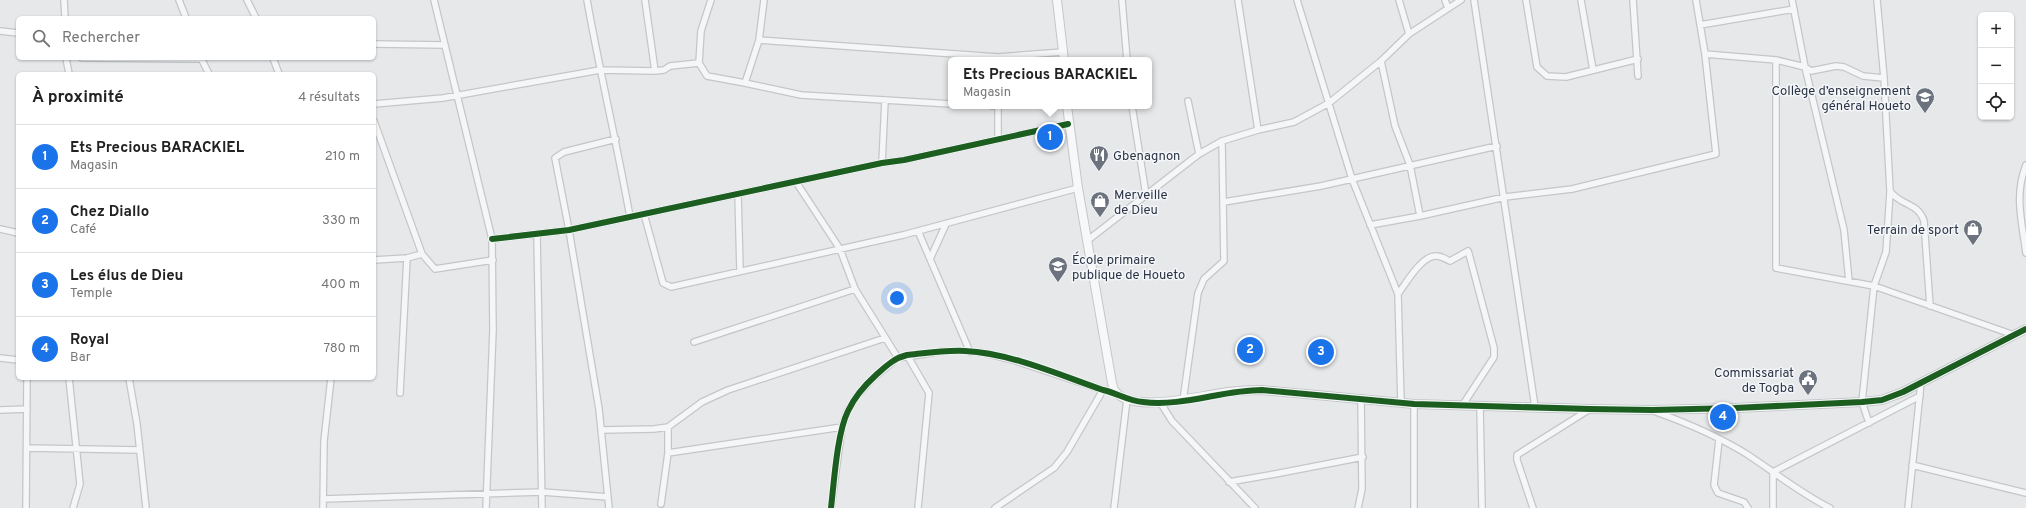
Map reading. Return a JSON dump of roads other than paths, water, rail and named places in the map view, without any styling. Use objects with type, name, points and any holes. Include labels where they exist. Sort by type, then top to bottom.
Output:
[{"type":"street","points":[[64,0],[65,16]]},
{"type":"street","points":[[179,0],[185,16]]},
{"type":"street","points":[[247,0],[255,16]]},
{"type":"street","points":[[434,0],[492,239],[493,330],[486,508]]},
{"type":"street","points":[[586,0],[616,139],[630,217]]},
{"type":"street","points":[[645,0],[655,71]]},
{"type":"street","points":[[711,0],[702,31],[699,63],[707,76],[801,95],[948,104]]},
{"type":"street","points":[[745,83],[760,40],[764,0]]},
{"type":"street","points":[[1031,57],[1064,56],[1057,0]]},
{"type":"street","points":[[1122,0],[1127,57]]},
{"type":"street","points":[[1238,0],[1258,130]]},
{"type":"street","points":[[1297,0],[1352,179],[1398,294],[1401,402]]},
{"type":"street","points":[[1399,0],[1409,34]]},
{"type":"street","points":[[1445,0],[1448,8]]},
{"type":"street","points":[[1088,240],[1199,154],[1222,141],[1258,130],[1294,122],[1329,103],[1381,61],[1409,34],[1460,0]]},
{"type":"street","points":[[1474,0],[1494,135],[1505,197],[1534,407]]},
{"type":"street","points":[[1526,0],[1537,67],[1547,76],[1566,77],[1638,58]]},
{"type":"street","points":[[1581,0],[1593,70]]},
{"type":"street","points":[[1633,0],[1638,76]]},
{"type":"street","points":[[1370,225],[1420,216],[1505,197],[1572,189],[1716,154],[1705,54],[1696,0]]},
{"type":"street","points":[[1792,0],[1844,230],[1849,281]]},
{"type":"street","points":[[1869,423],[1862,402],[1874,286],[1886,252],[1890,191],[1884,78],[1877,0]]},
{"type":"street","points":[[1700,25],[1794,9]]},
{"type":"street","points":[[0,32],[16,33]]},
{"type":"street","points":[[760,40],[985,57]]},
{"type":"street","points":[[376,44],[445,45]]},
{"type":"street","points":[[1705,54],[1776,60],[1806,67],[1811,71],[1836,66],[1844,67],[1863,76],[1884,78]]},
{"type":"street","points":[[66,60],[69,72]]},
{"type":"street","points":[[202,60],[208,72]]},
{"type":"street","points":[[274,60],[278,72]]},
{"type":"street","points":[[1776,60],[1776,268],[1874,286],[2015,335]]},
{"type":"street","points":[[1381,61],[1395,126],[1410,165],[1420,216]]},
{"type":"street","points":[[376,104],[457,96],[600,70],[655,71],[664,70],[670,66],[699,63]]},
{"type":"street","points":[[882,163],[884,100]]},
{"type":"street","points":[[1188,101],[1199,154]]},
{"type":"street","points":[[998,109],[998,139]]},
{"type":"street","points":[[1067,109],[1068,124],[1078,188],[1112,383],[1115,392]]},
{"type":"street","points":[[1132,109],[1146,195]]},
{"type":"street","points":[[492,239],[537,235],[569,230],[1068,124]]},
{"type":"street","points":[[376,127],[422,254],[435,269],[492,260]]},
{"type":"street","points":[[608,508],[602,430],[569,230],[555,158],[564,152],[616,139]]},
{"type":"street","points":[[1183,400],[1198,293],[1204,279],[1224,261],[1222,141]]},
{"type":"street","points":[[1224,202],[1352,179],[1497,146]]},
{"type":"street","points":[[2026,165],[2020,180],[2019,204],[2024,217],[2026,253]]},
{"type":"street","points":[[796,182],[840,249],[855,289],[898,358]]},
{"type":"street","points":[[644,214],[663,283],[667,287],[679,286],[740,270],[918,231],[1078,188]]},
{"type":"street","points":[[1890,191],[1893,196],[1916,208],[1922,214],[1924,221],[1930,306]]},
{"type":"street","points":[[738,194],[740,270]]},
{"type":"street","points":[[930,259],[946,224]]},
{"type":"street","points":[[0,229],[16,233]]},
{"type":"street","points":[[918,231],[970,352]]},
{"type":"street","points":[[537,235],[543,492],[542,508]]},
{"type":"street","points":[[1398,294],[1418,267],[1428,258],[1438,256],[1450,261],[1465,251],[1468,251],[1494,348],[1494,357],[1462,406]]},
{"type":"street","points":[[376,260],[406,258],[422,254]]},
{"type":"street","points":[[400,393],[406,258]]},
{"type":"street","points":[[694,342],[855,289]]},
{"type":"street","points":[[831,508],[842,428],[847,412],[856,397],[872,379],[898,358],[907,355],[945,351],[970,352],[1013,360],[1103,390],[1115,392],[1127,399],[1144,402],[1183,400],[1244,390],[1361,398],[1414,404],[1480,407],[1652,410],[1862,402],[1893,397],[2026,330]]},
{"type":"street","points":[[602,430],[654,429],[668,427],[702,402],[728,390],[885,338]]},
{"type":"street","points":[[907,355],[929,393],[918,508]]},
{"type":"street","points":[[0,358],[16,360]]},
{"type":"street","points":[[26,508],[27,380]]},
{"type":"street","points":[[69,380],[80,484],[73,508]]},
{"type":"street","points":[[129,380],[137,424],[146,508]]},
{"type":"street","points":[[322,508],[324,499],[324,441],[326,410],[331,380]]},
{"type":"street","points":[[1908,508],[1921,383]]},
{"type":"street","points":[[995,508],[1054,468],[1067,452],[1103,390]]},
{"type":"street","points":[[1773,472],[1920,396]]},
{"type":"street","points":[[1358,508],[1362,489],[1363,457],[1361,398]]},
{"type":"street","points":[[1114,508],[1127,399]]},
{"type":"street","points":[[1160,402],[1172,421],[1255,508]]},
{"type":"street","points":[[1414,404],[1414,508]]},
{"type":"street","points":[[1480,407],[1482,508]]},
{"type":"street","points":[[0,410],[27,409]]},
{"type":"street","points":[[1533,508],[1517,460],[1517,455],[1590,409]]},
{"type":"street","points":[[1652,410],[1690,424],[1743,452],[1816,501],[1830,508]]},
{"type":"street","points":[[661,504],[668,453],[668,427]]},
{"type":"street","points":[[668,453],[842,428]]},
{"type":"street","points":[[1719,440],[1714,485],[1715,489],[1718,493],[1744,502],[1748,508]]},
{"type":"street","points":[[27,448],[139,450]]},
{"type":"street","points":[[1229,482],[1363,457]]},
{"type":"street","points":[[1912,465],[2026,493]]},
{"type":"street","points":[[1773,472],[1773,508]]},
{"type":"street","points":[[324,499],[543,492],[608,497]]},
{"type":"place","name":"Collège d’enseignement général Houeto","points":[[1925,114]]},
{"type":"place","name":"Ets Precious BARACKIEL","points":[[1050,137]]},
{"type":"place","name":"Gbenagnon","points":[[1099,172]]},
{"type":"place","name":"Merveille de Dieu","points":[[1100,218]]},
{"type":"place","name":"Terrain de sport","points":[[1973,246]]},
{"type":"place","name":"École primaire publique de Houeto","points":[[1058,283]]},
{"type":"place","name":"Chez Diallo","points":[[1250,350]]},
{"type":"place","name":"Les élus de Dieu","points":[[1321,352]]},
{"type":"place","name":"Commissariat de Togba","points":[[1808,396]]},
{"type":"place","name":"Royal","points":[[1723,417]]}]
